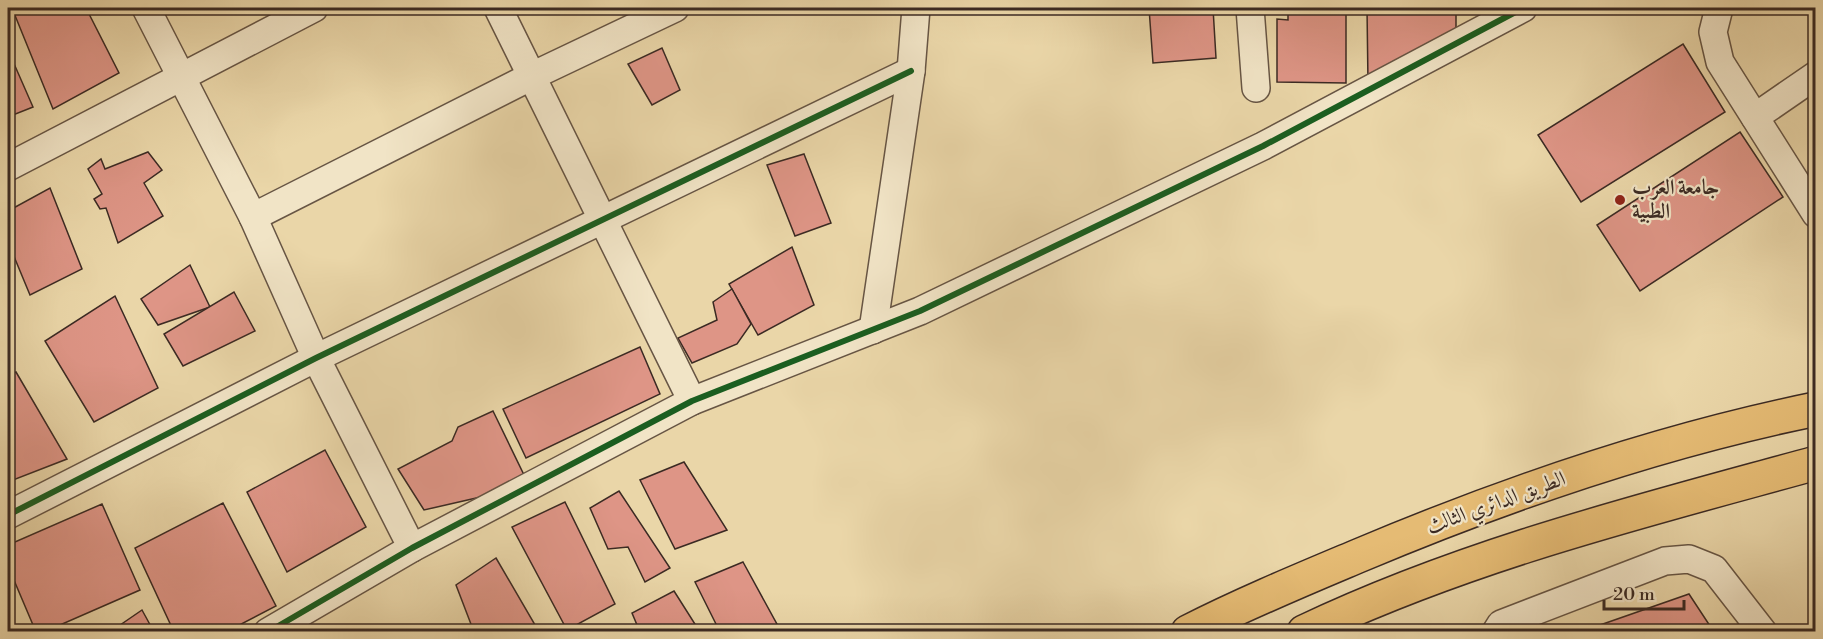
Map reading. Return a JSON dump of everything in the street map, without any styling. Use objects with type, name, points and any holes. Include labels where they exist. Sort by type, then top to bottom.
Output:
[{"type":"highway","name":"الطريق الدائري الثالث","points":[[1188,632],[1304,579],[1447,519],[1576,474],[1754,422],[1815,409]]},
{"type":"highway","points":[[1304,632],[1448,570],[1532,542],[1815,463]]},
{"type":"street","points":[[146,8],[253,217],[316,358],[412,548]]},
{"type":"street","points":[[8,167],[314,8]]},
{"type":"street","points":[[498,8],[692,401]]},
{"type":"street","points":[[253,217],[532,76],[675,8]]},
{"type":"street","points":[[873,330],[911,71],[916,8]]},
{"type":"street","points":[[1250,8],[1256,88]]},
{"type":"street","points":[[268,632],[412,548],[692,401],[920,311],[1263,146],[1480,19],[1523,8]]},
{"type":"street","points":[[1719,8],[1713,32],[1720,62],[1815,214]]},
{"type":"street","points":[[8,515],[316,358],[911,71]]},
{"type":"street","points":[[1755,117],[1815,75]]},
{"type":"street","points":[[1496,632],[1501,624],[1665,561],[1689,559],[1714,569],[1763,632]]},
{"type":"building","points":[[12,8],[86,8],[119,73],[53,109]]},
{"type":"building","points":[[1149,8],[1213,8],[1216,58],[1153,63]]},
{"type":"building","points":[[1288,8],[1346,9],[1346,83],[1277,82],[1277,19],[1288,20]]},
{"type":"building","points":[[1367,8],[1456,8],[1456,39],[1368,83]]},
{"type":"building","points":[[1683,44],[1725,112],[1581,202],[1538,135]]},
{"type":"building","points":[[662,48],[680,90],[652,105],[628,64]]},
{"type":"building","points":[[8,50],[33,107],[8,117]]},
{"type":"building","points":[[1740,132],[1783,197],[1640,291],[1597,225]]},
{"type":"building","points":[[148,152],[162,170],[144,183],[163,216],[118,243],[106,208],[100,209],[94,199],[102,194],[88,169],[101,159],[105,169]]},
{"type":"building","points":[[804,154],[831,223],[795,236],[767,165]]},
{"type":"building","points":[[50,188],[82,269],[30,295],[8,242],[8,211]]},
{"type":"building","points":[[792,247],[814,305],[758,335],[729,284]]},
{"type":"building","points":[[190,265],[210,307],[158,325],[141,299]]},
{"type":"building","points":[[732,289],[751,324],[737,344],[692,363],[678,338],[717,320],[713,302]]},
{"type":"building","points":[[234,292],[255,331],[183,366],[164,334]]},
{"type":"building","points":[[115,296],[158,388],[94,422],[45,341]]},
{"type":"building","points":[[640,347],[660,394],[526,458],[503,409]]},
{"type":"building","points":[[16,372],[67,459],[8,482],[8,375]]},
{"type":"building","points":[[493,411],[525,477],[498,493],[424,510],[398,469],[452,441],[458,427]]},
{"type":"building","points":[[325,450],[366,527],[287,572],[247,492]]},
{"type":"building","points":[[684,462],[727,530],[675,549],[640,480]]},
{"type":"building","points":[[619,491],[670,568],[645,582],[628,547],[608,549],[590,508]]},
{"type":"building","points":[[565,502],[615,604],[567,630],[512,527]]},
{"type":"building","points":[[223,503],[276,606],[226,632],[174,632],[135,548]]},
{"type":"building","points":[[102,504],[140,590],[44,632],[36,632],[8,566],[8,545]]},
{"type":"building","points":[[496,558],[538,630],[474,632],[456,585]]},
{"type":"building","points":[[743,562],[778,626],[765,632],[720,632],[695,582]]},
{"type":"building","points":[[674,591],[700,632],[640,632],[632,613]]},
{"type":"building","points":[[1689,594],[1714,632],[1580,632]]},
{"type":"building","points":[[142,610],[154,632],[110,632]]},
{"type":"cycle path","points":[[268,632],[412,548],[692,401],[920,311],[1263,146],[1523,8]]},
{"type":"cycle path","points":[[8,515],[316,358],[911,71]]},
{"type":"place","name":"جامعة العرب الطبية","points":[[1620,200]]}]
